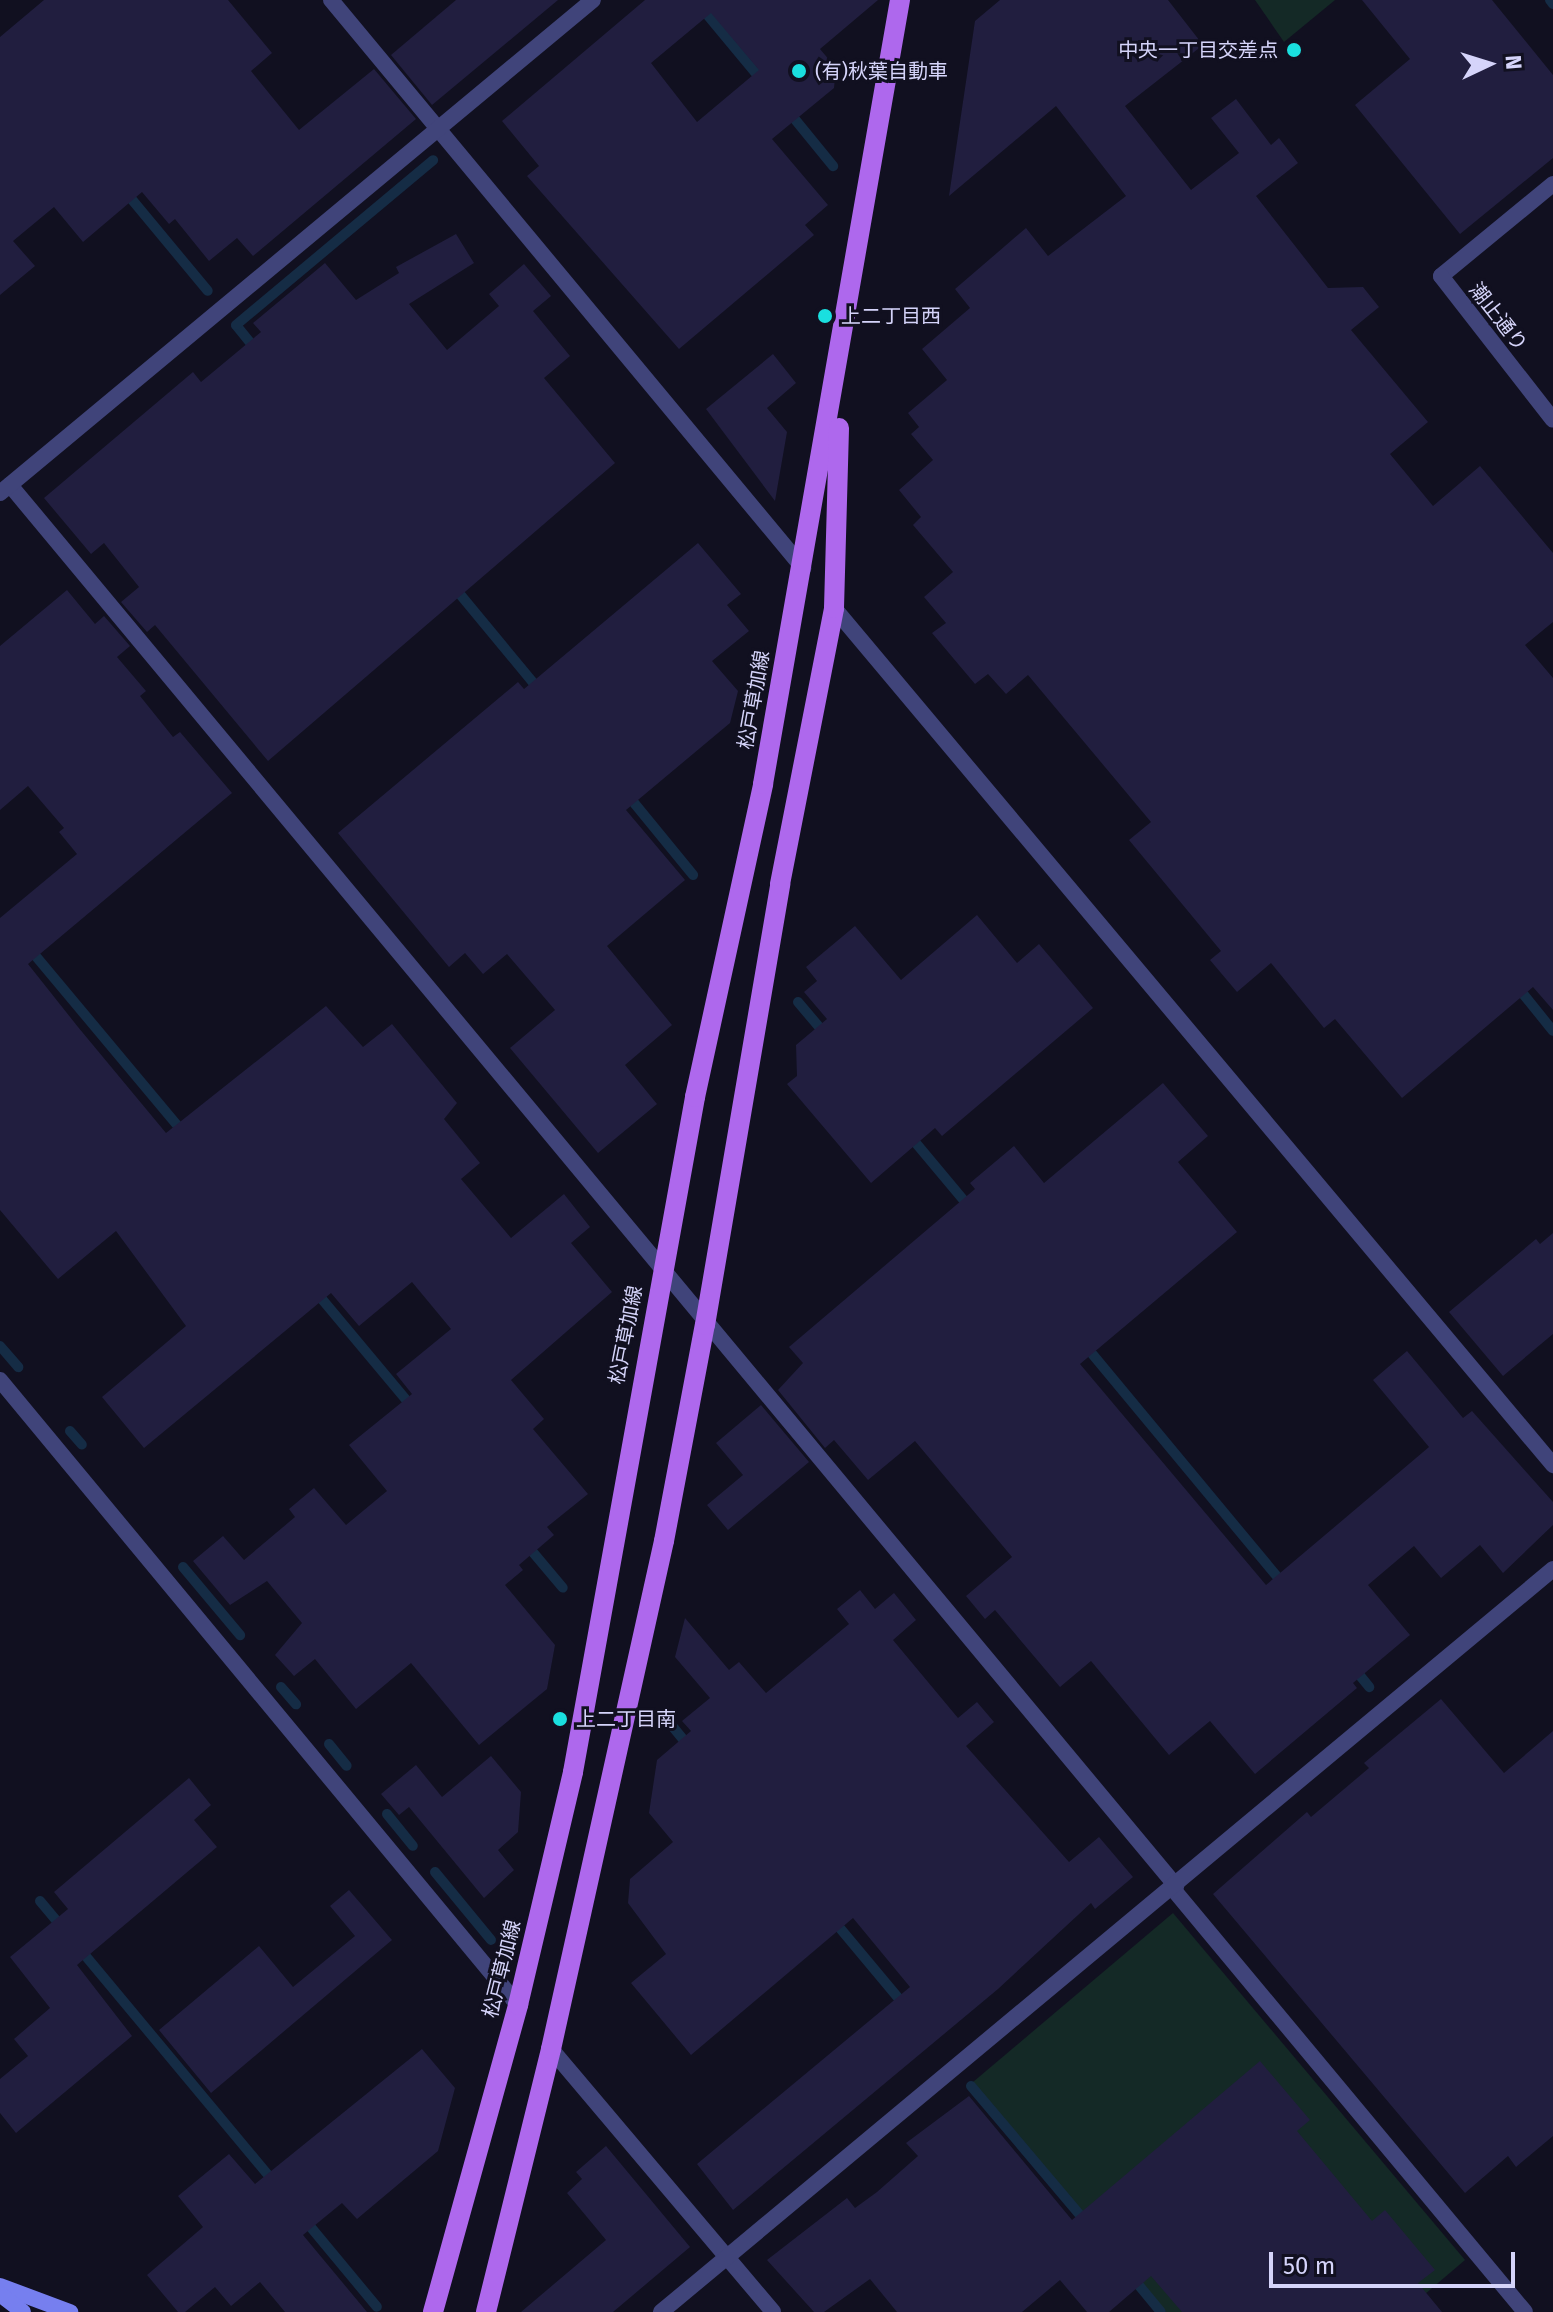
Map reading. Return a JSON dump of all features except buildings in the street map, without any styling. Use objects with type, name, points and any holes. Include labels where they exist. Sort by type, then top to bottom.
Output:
[{"type":"main road","name":"松戸草加線","points":[[433,2312],[518,2005],[573,1772],[662,1274],[803,568],[841,361],[900,0]]},
{"type":"main road","name":"松戸草加線","points":[[486,2312],[551,2049],[664,1541],[705,1325],[780,884],[834,608],[841,361]]},
{"type":"main road","points":[[0,2286],[70,2312]]},
{"type":"main road","points":[[0,2294],[23,2312]]},
{"type":"street","points":[[331,0],[803,568]]},
{"type":"street","points":[[593,0],[4,486],[1175,1887],[1525,2312]]},
{"type":"street","name":"潮止通り","points":[[1553,184],[1441,276],[1553,420]]},
{"type":"street","points":[[834,608],[1553,1465]]},
{"type":"street","points":[[0,1380],[518,2005]]},
{"type":"street","points":[[661,2312],[1175,1887],[1553,1569]]},
{"type":"street","points":[[551,2049],[773,2312]]},
{"type":"green space","points":[[1255,0],[1335,0],[1284,42]]},
{"type":"green space","points":[[1173,1913],[1465,2260],[1404,2312],[1166,2312],[973,2082]]},
{"type":"waterway","points":[[695,0],[763,82]]},
{"type":"waterway","points":[[1550,0],[1553,4]]},
{"type":"waterway","points":[[789,112],[833,166]]},
{"type":"waterway","points":[[257,351],[236,325],[433,160]]},
{"type":"waterway","points":[[124,190],[208,291]]},
{"type":"waterway","points":[[454,587],[541,692]]},
{"type":"waterway","points":[[626,793],[693,875]]},
{"type":"waterway","points":[[29,948],[183,1132]]},
{"type":"waterway","points":[[1524,995],[1553,1031]]},
{"type":"waterway","points":[[798,1002],[825,1034]]},
{"type":"waterway","points":[[910,1136],[971,1209]]},
{"type":"waterway","points":[[316,1292],[414,1409]]},
{"type":"waterway","points":[[1084,1344],[1283,1584]]},
{"type":"waterway","points":[[0,1346],[18,1367]]},
{"type":"waterway","points":[[70,1431],[82,1445]]},
{"type":"waterway","points":[[526,1544],[563,1588]]},
{"type":"waterway","points":[[183,1567],[240,1635]]},
{"type":"waterway","points":[[1353,1667],[1369,1687]]},
{"type":"waterway","points":[[281,1687],[296,1704]]},
{"type":"waterway","points":[[664,1716],[691,1749]]},
{"type":"waterway","points":[[329,1744],[347,1766]]},
{"type":"waterway","points":[[387,1814],[413,1846]]},
{"type":"waterway","points":[[435,1872],[491,1940]]},
{"type":"waterway","points":[[40,1901],[64,1930]]},
{"type":"waterway","points":[[834,1921],[906,2007]]},
{"type":"waterway","points":[[79,1948],[274,2182]]},
{"type":"waterway","points":[[971,2086],[1086,2222]]},
{"type":"waterway","points":[[304,2219],[377,2307]]},
{"type":"waterway","points":[[1132,2277],[1161,2312]]},
{"type":"place","name":"中央一丁目交差点","points":[[1294,50]]},
{"type":"place","name":"(有)秋葉自動車","points":[[799,71]]},
{"type":"place","name":"上二丁目西","points":[[825,316]]},
{"type":"place","name":"上二丁目南","points":[[560,1719]]}]
